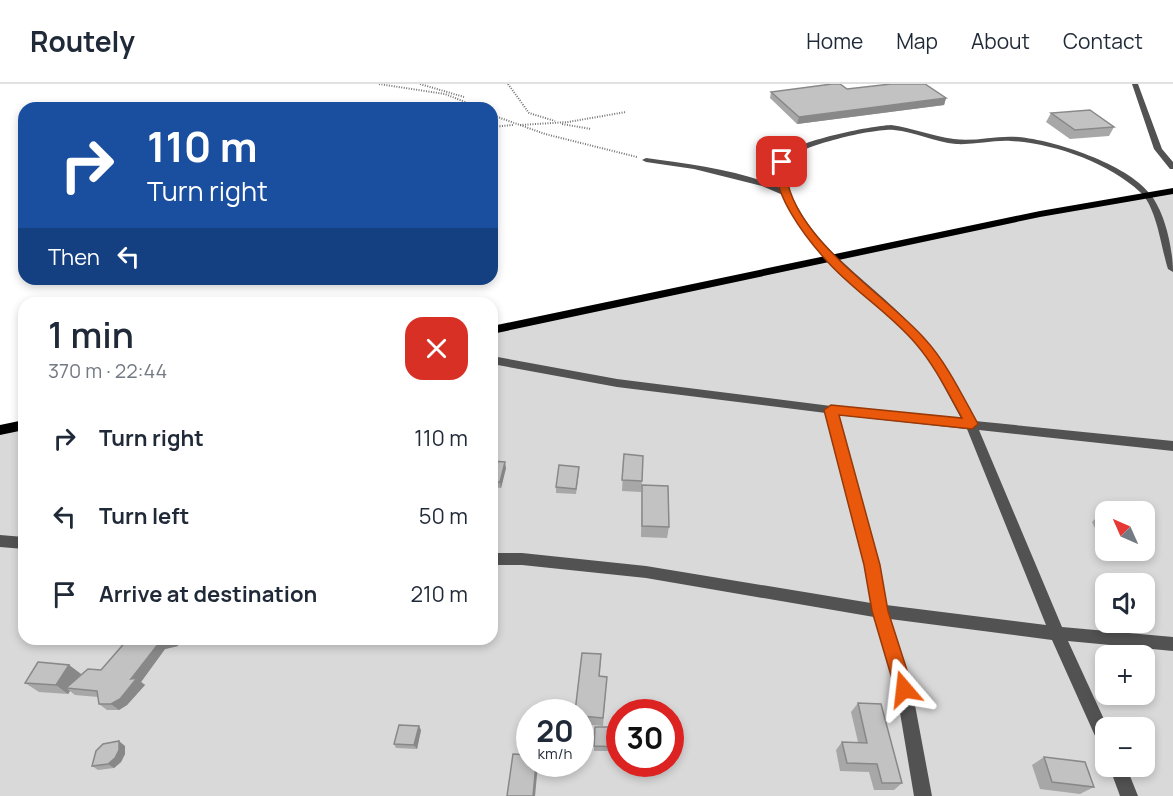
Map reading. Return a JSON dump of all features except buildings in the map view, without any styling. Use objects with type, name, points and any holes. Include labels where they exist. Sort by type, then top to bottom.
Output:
[{"type":"main road","points":[[498,329],[1040,214],[1173,191]]},
{"type":"main road","points":[[0,430],[18,426]]},
{"type":"street","points":[[1135,84],[1158,149],[1173,167]]},
{"type":"street","points":[[1095,717],[1056,633],[972,424],[941,369],[922,343],[897,316],[830,259],[802,223],[785,193],[781,171],[782,162],[787,155],[873,128],[889,127],[950,141],[1023,140],[1056,146],[1085,156],[1112,170],[1147,194],[1173,268]]},
{"type":"street","points":[[646,160],[694,167],[765,184],[785,193]]},
{"type":"street","points":[[498,361],[617,383],[831,410],[1173,446]]},
{"type":"street","points":[[831,410],[872,565],[880,611],[904,689],[923,796]]},
{"type":"street","points":[[0,541],[18,542]]},
{"type":"street","points":[[498,559],[522,559],[646,572],[880,611],[1056,633],[1173,644]]},
{"type":"street","points":[[1121,777],[1129,796]]},
{"type":"path","points":[[379,84],[470,101]]},
{"type":"path","points":[[420,84],[460,95],[470,101]]},
{"type":"path","points":[[508,84],[529,112],[558,122],[591,129]]},
{"type":"path","points":[[498,126],[558,122],[626,112]]},
{"type":"path","points":[[498,117],[563,139],[618,150],[646,160]]},
{"type":"shaded area","points":[[1173,191],[1173,796],[0,796],[0,430],[18,426],[18,645],[498,645],[498,329],[1040,214]]},
{"type":"route","points":[[782,162],[781,171],[785,193],[802,223],[830,259],[897,316],[922,343],[941,369],[972,424],[831,410],[872,565],[880,611],[904,689]]}]
